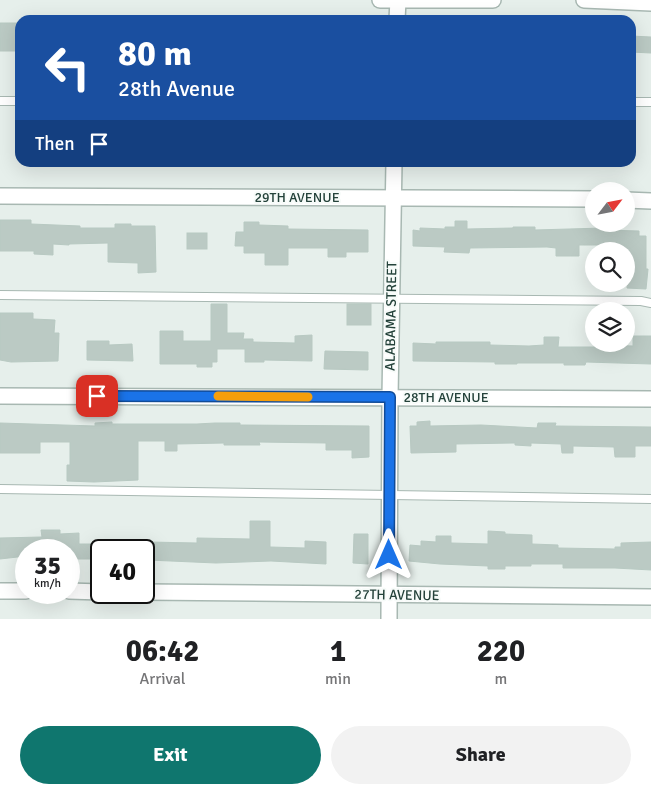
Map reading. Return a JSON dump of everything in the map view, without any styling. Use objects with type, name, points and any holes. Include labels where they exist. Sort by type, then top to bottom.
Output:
[{"type":"street","points":[[380,0],[493,0]]},
{"type":"street","points":[[397,15],[398,0]]},
{"type":"street","points":[[584,0],[651,3]]},
{"type":"street","name":"ALABAMA STREET","points":[[388,619],[394,167]]},
{"type":"street","name":"29TH AVENUE","points":[[0,196],[585,199]]},
{"type":"street","points":[[635,200],[651,201]]},
{"type":"street","name":"28TH AVENUE","points":[[0,396],[651,399]]},
{"type":"street","points":[[0,590],[15,591]]},
{"type":"street","name":"27TH AVENUE","points":[[155,592],[651,597]]},
{"type":"lane","points":[[0,101],[15,101]]},
{"type":"lane","points":[[636,102],[651,102]]},
{"type":"lane","points":[[0,295],[392,298],[631,301],[651,303]]},
{"type":"lane","points":[[0,489],[651,499]]},
{"type":"building","points":[[0,23],[15,23],[15,51],[0,51]]},
{"type":"building","points":[[636,36],[651,37],[651,53],[636,52]]},
{"type":"building","points":[[0,220],[31,220],[31,224],[80,226],[80,228],[115,228],[115,224],[155,226],[156,272],[138,273],[138,263],[108,262],[108,243],[53,244],[53,255],[34,254],[34,251],[0,251]]},
{"type":"building","points":[[455,221],[467,221],[467,229],[535,227],[535,230],[585,229],[585,232],[639,231],[639,236],[646,236],[646,269],[648,269],[646,289],[635,288],[635,242],[585,242],[585,245],[579,245],[579,256],[556,256],[556,248],[547,247],[470,248],[469,253],[444,252],[445,247],[413,246],[413,230],[455,227]]},
{"type":"building","points":[[244,222],[259,222],[259,225],[288,226],[288,229],[368,230],[368,252],[346,252],[346,257],[328,257],[328,248],[288,248],[288,265],[265,265],[265,253],[244,253],[244,246],[235,246],[236,232],[244,232]]},
{"type":"building","points":[[187,233],[207,233],[207,249],[187,249]]},
{"type":"building","points":[[211,304],[227,304],[227,333],[244,333],[243,339],[253,339],[253,342],[295,343],[295,336],[312,335],[312,361],[264,360],[264,362],[245,362],[245,349],[217,349],[217,362],[212,362],[212,367],[197,367],[197,364],[160,364],[160,331],[183,331],[183,341],[211,341]]},
{"type":"building","points":[[347,304],[371,304],[371,325],[347,325]]},
{"type":"building","points":[[0,313],[33,313],[33,319],[55,320],[54,333],[59,333],[58,361],[11,362],[0,360]]},
{"type":"building","points":[[635,336],[651,336],[651,364],[586,362],[585,365],[564,365],[564,363],[495,364],[495,362],[413,361],[413,343],[490,342],[490,345],[529,346],[544,345],[544,337],[559,337],[558,347],[585,347],[585,352],[635,352]]},
{"type":"building","points":[[87,341],[109,341],[109,345],[132,344],[133,361],[87,360]]},
{"type":"building","points":[[325,351],[368,352],[368,370],[324,369]]},
{"type":"building","points":[[430,421],[430,426],[481,425],[537,428],[538,423],[556,423],[555,426],[651,427],[651,446],[635,446],[635,457],[615,457],[614,447],[573,446],[573,453],[562,453],[561,444],[531,443],[531,446],[515,445],[515,443],[456,444],[456,452],[411,453],[410,426],[417,426],[417,422]]},
{"type":"building","points":[[112,422],[112,424],[240,423],[240,425],[369,426],[369,457],[352,458],[352,450],[326,450],[326,443],[259,442],[260,445],[224,445],[224,443],[177,444],[177,451],[165,451],[165,441],[138,441],[138,480],[94,482],[67,481],[67,465],[70,465],[70,442],[40,442],[40,453],[0,453],[0,423],[95,426],[95,423]]},
{"type":"building","points":[[250,521],[270,521],[270,547],[305,548],[305,541],[326,542],[326,564],[271,561],[216,563],[155,560],[155,542],[197,543],[197,538],[250,539]]},
{"type":"building","points":[[41,530],[60,530],[60,534],[79,533],[79,539],[15,539],[15,557],[0,559],[0,538],[42,537]]},
{"type":"building","points":[[488,531],[532,535],[532,544],[558,545],[558,548],[615,549],[615,547],[621,547],[621,543],[651,542],[651,570],[563,568],[563,564],[531,564],[531,566],[505,566],[505,569],[488,569],[488,566],[409,561],[410,545],[421,546],[421,541],[436,542],[436,536],[451,536],[451,543],[488,544]]},
{"type":"building","points":[[354,534],[368,534],[368,564],[353,563]]},
{"type":"building","points":[[80,544],[90,544],[90,559],[80,559]]},
{"type":"slow traffic","points":[[218,396],[308,397]]},
{"type":"route","points":[[97,396],[390,397],[389,555]]}]
